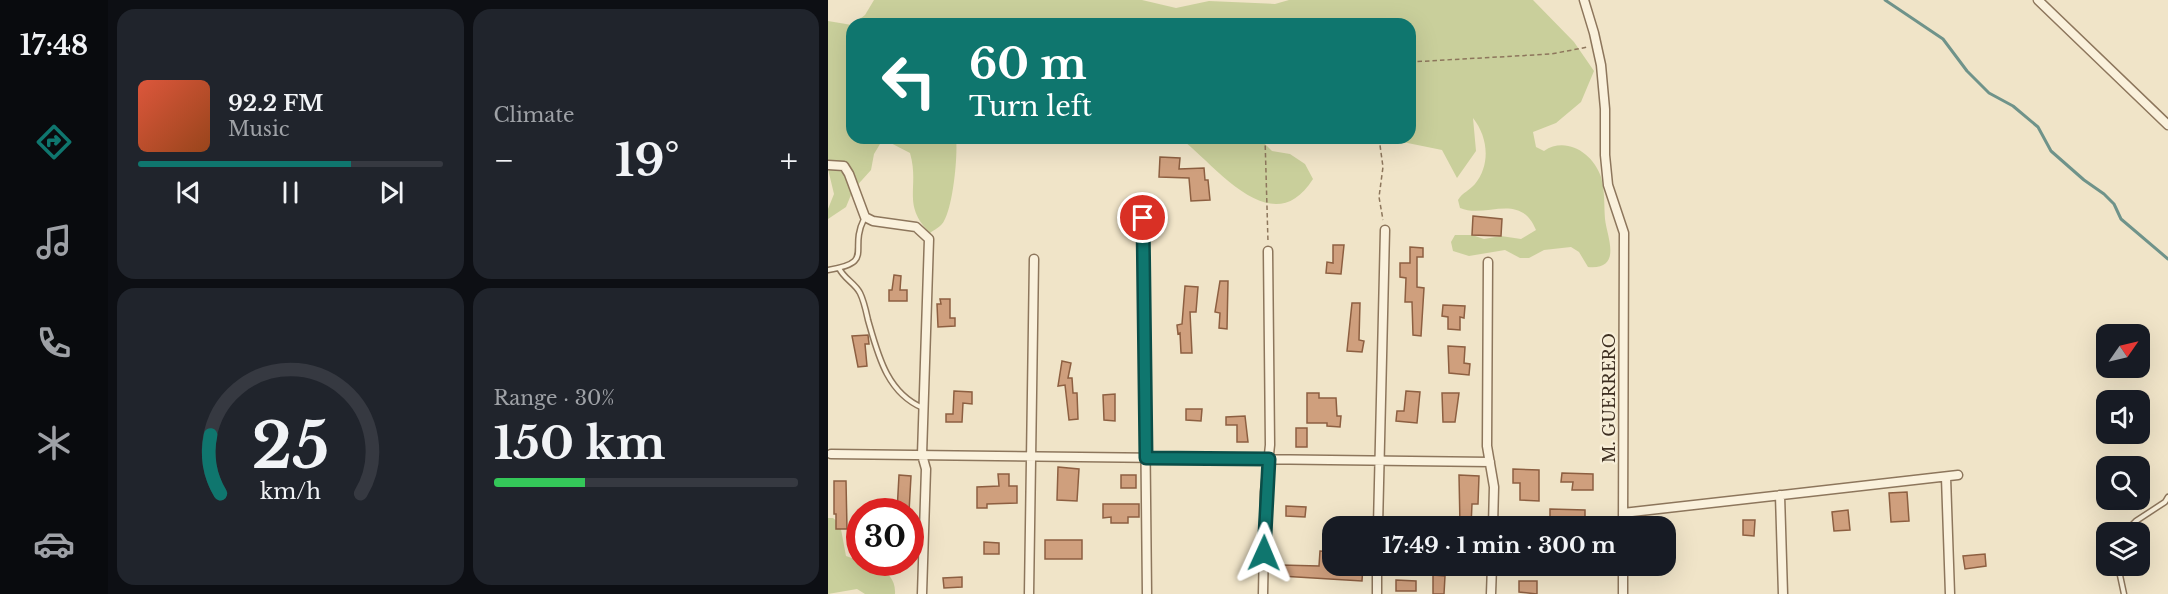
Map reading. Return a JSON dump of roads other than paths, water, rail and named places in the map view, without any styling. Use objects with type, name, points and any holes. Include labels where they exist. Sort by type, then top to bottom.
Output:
[{"type":"street","name":"M. GUERRERO","points":[[1584,0],[1596,44],[1605,109],[1608,185],[1624,233],[1623,513]]},
{"type":"street","points":[[2038,0],[2168,124]]},
{"type":"street","points":[[828,165],[844,166],[865,217],[873,221],[916,226],[929,239],[922,455],[926,469],[922,594]]},
{"type":"street","points":[[1143,218],[1147,594]]},
{"type":"street","points":[[1378,516],[1385,230]]},
{"type":"street","points":[[1263,594],[1269,459],[1268,251]]},
{"type":"street","points":[[1029,594],[1034,259]]},
{"type":"street","points":[[1488,262],[1487,446],[1494,487],[1493,516]]},
{"type":"street","points":[[831,454],[1490,462]]},
{"type":"street","points":[[1623,513],[1958,475]]},
{"type":"street","points":[[1946,477],[1950,594]]},
{"type":"street","points":[[1780,495],[1783,594]]},
{"type":"street","points":[[1377,576],[1377,594]]},
{"type":"street","points":[[1491,594],[1492,576]]},
{"type":"street","points":[[1623,576],[1623,594]]},
{"type":"lane","points":[[828,270],[850,266],[858,258],[860,228],[865,217]]},
{"type":"lane","points":[[839,268],[846,280],[860,292],[886,374],[898,392],[910,403],[924,409]]},
{"type":"lane","points":[[2136,522],[2165,502],[2168,497]]},
{"type":"lane","points":[[2120,576],[2124,594]]},
{"type":"waterway","points":[[1885,0],[1943,39],[1967,71],[1989,93],[2013,106],[2038,127],[2051,151],[2104,194],[2114,204],[2121,219],[2168,259]]}]
